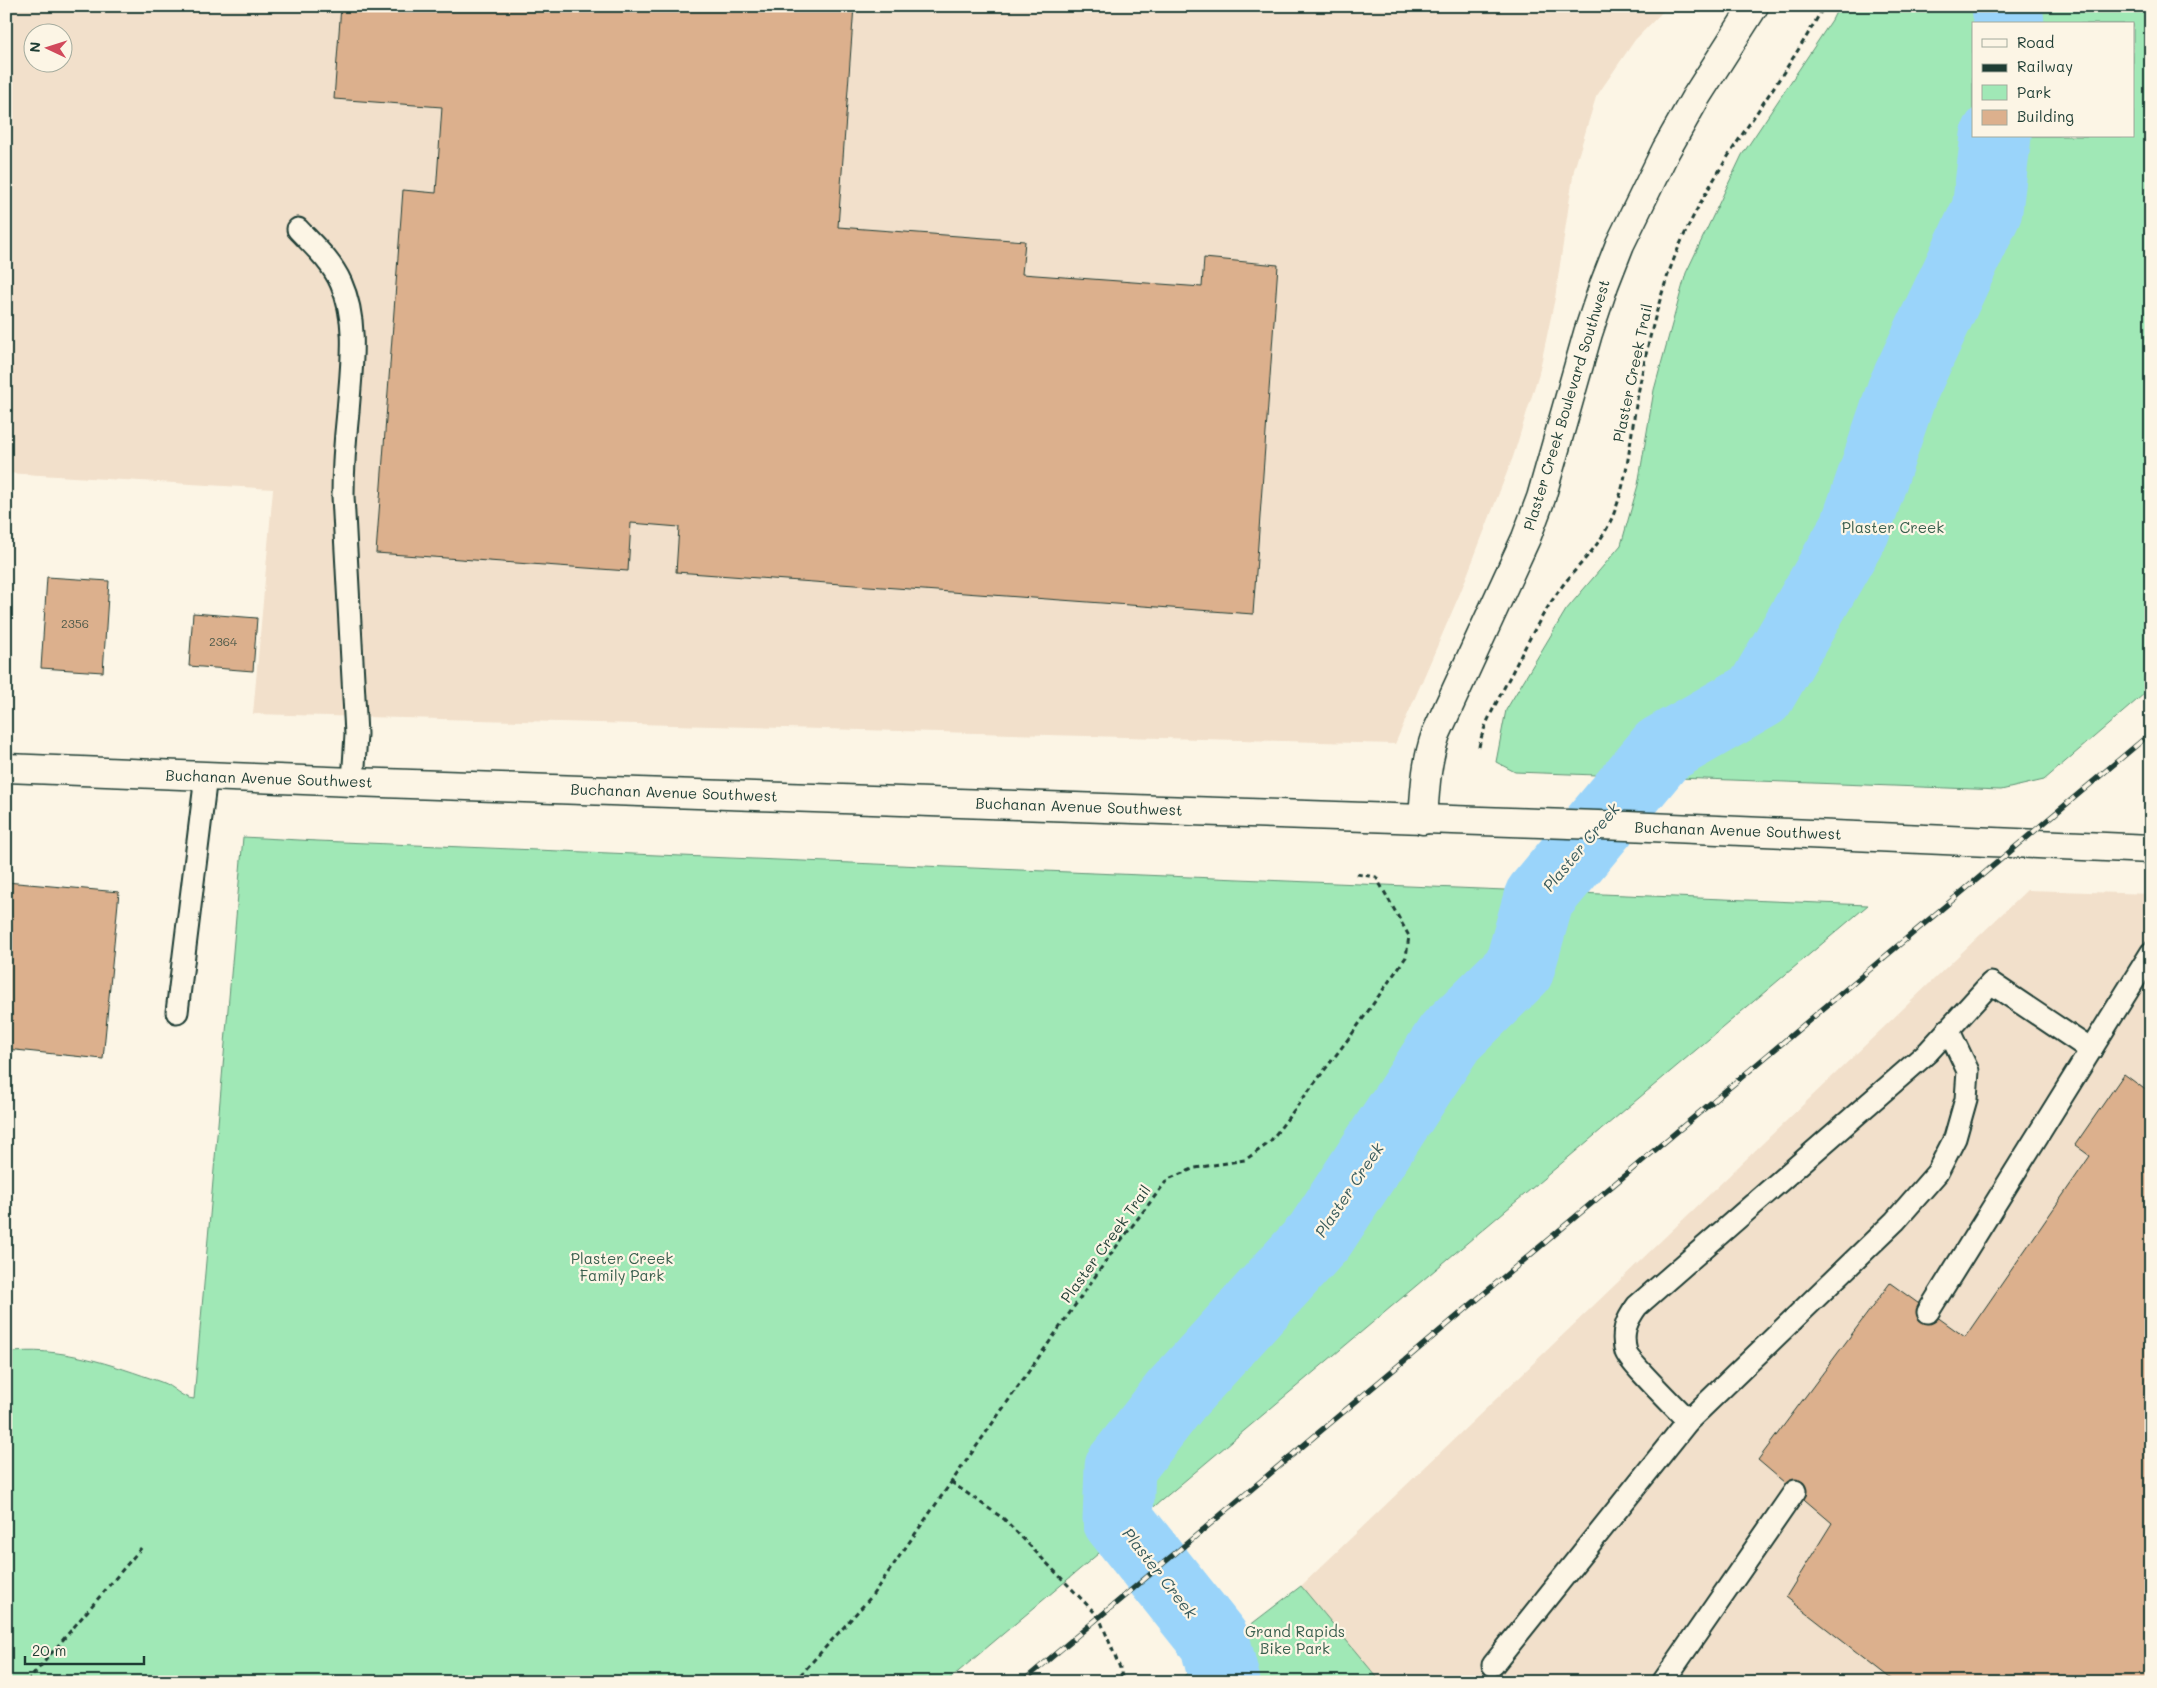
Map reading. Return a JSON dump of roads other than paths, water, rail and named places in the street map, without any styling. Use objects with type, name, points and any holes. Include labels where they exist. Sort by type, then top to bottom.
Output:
[{"type":"street","name":"Plaster Creek Boulevard Southwest","points":[[1423,820],[1429,753],[1526,538],[1541,498],[1588,333],[1607,277],[1636,209],[1666,150],[1696,97],[1754,6]]},
{"type":"street","name":"Buchanan Avenue Southwest","points":[[6,768],[1492,823],[1627,826],[2151,849]]},
{"type":"lane","points":[[298,229],[328,261],[341,284],[351,315],[353,350],[343,496],[356,734],[353,782]]},
{"type":"lane","points":[[177,1012],[206,776]]},
{"type":"lane","points":[[1928,1312],[2151,953]]},
{"type":"lane","points":[[1688,1421],[1626,1355],[1623,1332],[1628,1318],[1637,1306],[1928,1052],[1991,983],[2091,1050]]},
{"type":"lane","points":[[1492,1665],[1688,1421],[1895,1221],[1937,1173],[1955,1138],[1966,1090],[1968,1071],[1948,1029]]},
{"type":"lane","points":[[1663,1682],[1796,1491]]},
{"type":"waterway","name":"Plaster Creek","points":[[2007,6],[2009,22]]},
{"type":"waterway","name":"Plaster Creek","points":[[1225,1682],[1215,1642],[1118,1520],[1120,1467],[1176,1395],[1320,1236],[1450,1037],[1519,969],[1539,898],[1662,750],[1760,694],[1855,529],[1902,391],[1987,210],[1996,138]]},
{"type":"railway","points":[[1022,1682],[2151,733]]},
{"type":"park label","name":"Plaster Creek Family Park","points":[[622,1268]]},
{"type":"park label","name":"Grand Rapids Bike Park","points":[[1295,1640]]}]
